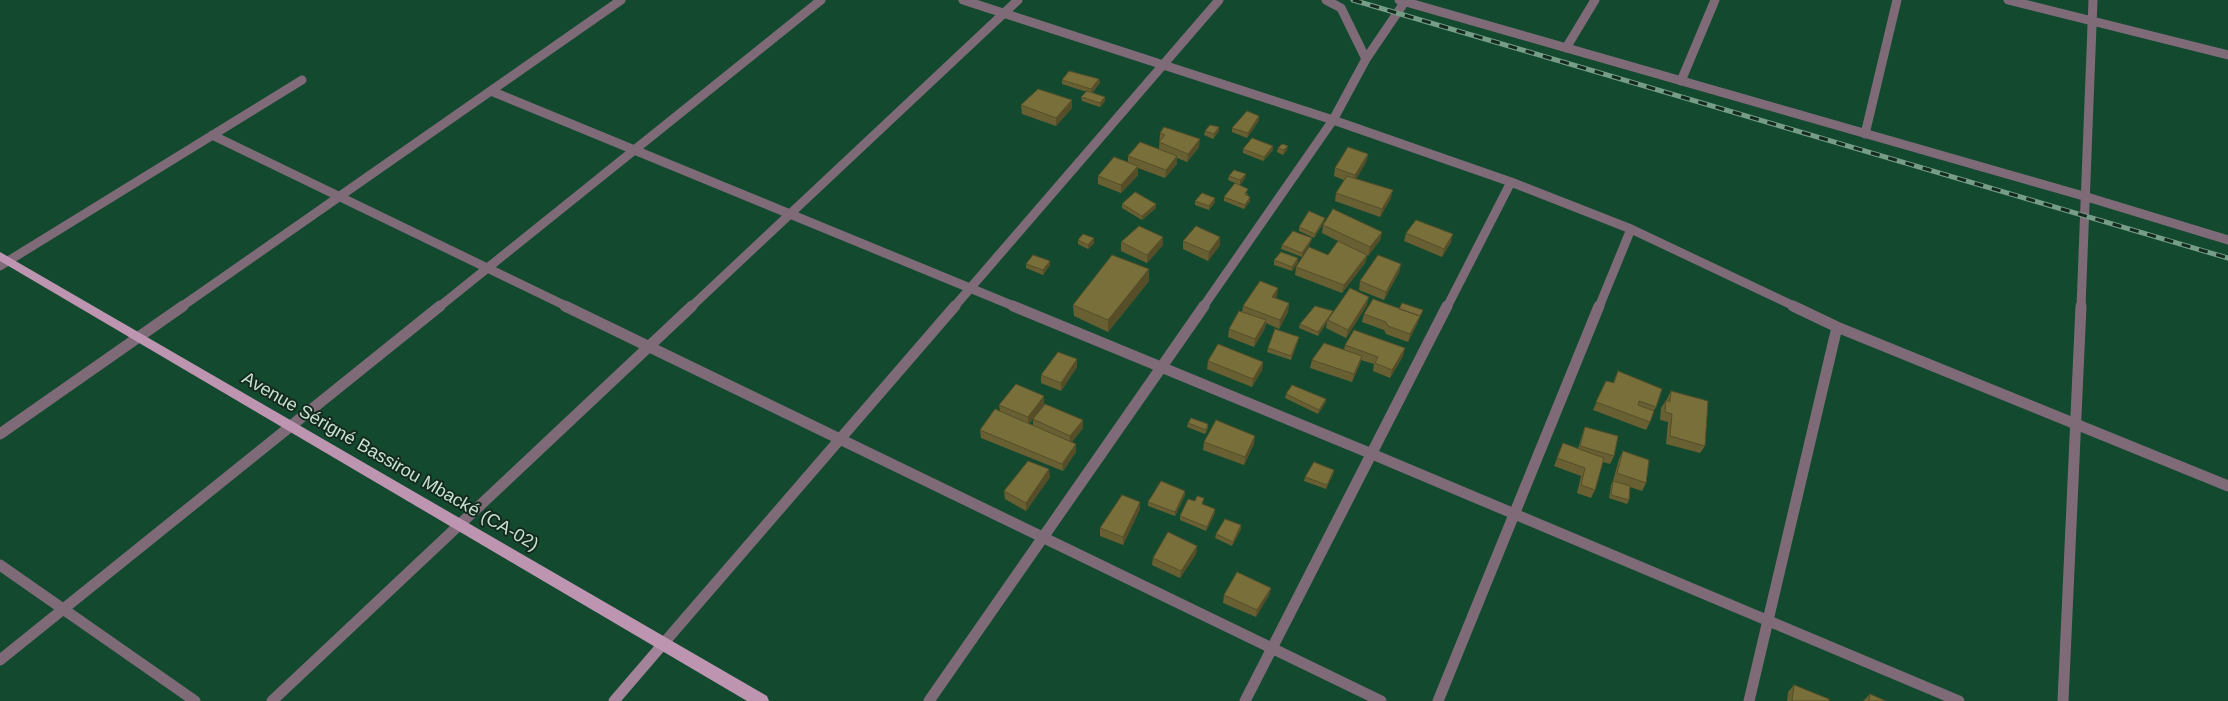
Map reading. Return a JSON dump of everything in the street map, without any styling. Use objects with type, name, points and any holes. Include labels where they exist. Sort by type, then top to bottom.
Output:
[{"type":"main road","name":"Avenue Sérigné Bassirou Mbacké (CA-02)","points":[[3,261],[139,337],[761,701]]},
{"type":"street","points":[[0,434],[621,0]]},
{"type":"street","points":[[0,660],[821,0]]},
{"type":"street","points":[[964,0],[1333,120],[1511,182],[1631,229],[1838,326],[2228,486]]},
{"type":"street","points":[[272,701],[1018,0]]},
{"type":"street","points":[[614,701],[1219,0]]},
{"type":"street","points":[[1326,0],[1341,8],[1366,59]]},
{"type":"street","points":[[1566,48],[1595,0]]},
{"type":"street","points":[[1681,82],[1715,0]]},
{"type":"street","points":[[1864,134],[1897,0]]},
{"type":"street","points":[[2008,0],[2228,55]]},
{"type":"street","points":[[2062,701],[2078,424],[2087,197],[2091,21],[2094,0]]},
{"type":"street","points":[[929,701],[1333,120],[1366,59],[1404,1],[2087,197],[2228,240]]},
{"type":"street","points":[[3,261],[302,80]]},
{"type":"street","points":[[491,91],[1372,454],[1514,516],[1959,701]]},
{"type":"street","points":[[212,135],[1381,701]]},
{"type":"street","points":[[1245,701],[1511,182]]},
{"type":"street","points":[[1438,701],[1631,229]]},
{"type":"street","points":[[1749,701],[1838,326]]},
{"type":"street","points":[[0,565],[195,701]]},
{"type":"building","points":[[1069,71],[1099,79],[1091,89],[1062,80]]},
{"type":"building","points":[[1038,89],[1072,100],[1056,118],[1021,105]]},
{"type":"building","points":[[1087,91],[1105,97],[1100,103],[1081,97]]},
{"type":"building","points":[[1247,111],[1259,116],[1248,133],[1232,128]]},
{"type":"building","points":[[1210,125],[1219,127],[1214,134],[1205,131]]},
{"type":"building","points":[[1164,127],[1200,139],[1188,154],[1159,142],[1165,135],[1160,133]]},
{"type":"building","points":[[1252,138],[1273,146],[1264,157],[1243,149]]},
{"type":"building","points":[[1140,142],[1177,156],[1166,170],[1128,156]]},
{"type":"building","points":[[1282,144],[1288,146],[1284,150],[1278,148]]},
{"type":"building","points":[[1348,147],[1368,154],[1355,175],[1335,168]]},
{"type":"building","points":[[1114,157],[1138,166],[1121,185],[1098,176]]},
{"type":"building","points":[[1234,170],[1246,174],[1240,180],[1229,176]]},
{"type":"building","points":[[1347,176],[1393,190],[1382,209],[1336,193]]},
{"type":"building","points":[[1235,183],[1248,189],[1245,194],[1250,197],[1245,205],[1224,197]]},
{"type":"building","points":[[1135,192],[1156,204],[1142,216],[1122,204]]},
{"type":"building","points":[[1202,193],[1215,198],[1209,206],[1195,201]]},
{"type":"building","points":[[1333,209],[1382,232],[1370,247],[1323,225]]},
{"type":"building","points":[[1309,211],[1325,218],[1315,234],[1299,227]]},
{"type":"building","points":[[1416,220],[1453,234],[1444,249],[1406,233]]},
{"type":"building","points":[[1139,226],[1163,237],[1147,255],[1121,242]]},
{"type":"building","points":[[1196,226],[1220,237],[1209,252],[1183,241]]},
{"type":"building","points":[[1293,231],[1312,238],[1302,253],[1282,245]]},
{"type":"building","points":[[1083,234],[1094,238],[1088,245],[1078,240]]},
{"type":"building","points":[[1338,241],[1367,255],[1344,285],[1296,267],[1309,247],[1328,255]]},
{"type":"building","points":[[1281,252],[1298,258],[1292,267],[1274,260]]},
{"type":"building","points":[[1033,255],[1050,261],[1043,270],[1026,264]]},
{"type":"building","points":[[1112,255],[1149,269],[1108,320],[1073,305]]},
{"type":"building","points":[[1378,255],[1401,264],[1386,292],[1360,281]]},
{"type":"building","points":[[1260,281],[1278,288],[1272,297],[1289,303],[1280,320],[1243,306]]},
{"type":"building","points":[[1350,288],[1369,297],[1348,330],[1328,320]]},
{"type":"building","points":[[1373,299],[1420,316],[1410,334],[1364,314]]},
{"type":"building","points":[[1402,303],[1423,310],[1420,316],[1399,309]]},
{"type":"building","points":[[1315,306],[1333,311],[1318,332],[1300,324]]},
{"type":"building","points":[[1239,311],[1266,320],[1255,339],[1229,329]]},
{"type":"building","points":[[1275,329],[1299,337],[1291,356],[1268,348]]},
{"type":"building","points":[[1354,330],[1405,348],[1392,370],[1375,363],[1378,357],[1345,345]]},
{"type":"building","points":[[1324,343],[1362,356],[1354,374],[1312,360]]},
{"type":"building","points":[[1218,344],[1263,362],[1253,379],[1208,361]]},
{"type":"building","points":[[1058,352],[1077,359],[1061,383],[1041,375]]},
{"type":"building","points":[[1618,371],[1662,389],[1656,407],[1639,401],[1638,405],[1654,411],[1650,422],[1596,402],[1606,381],[1614,383]]},
{"type":"building","points":[[1016,384],[1044,396],[1028,417],[999,405]]},
{"type":"building","points":[[1292,385],[1326,399],[1319,410],[1286,394]]},
{"type":"building","points":[[1671,391],[1708,401],[1705,446],[1670,436],[1672,414],[1665,412],[1666,400],[1670,402]]},
{"type":"building","points":[[1045,404],[1083,420],[1070,436],[1033,419]]},
{"type":"building","points":[[995,409],[1076,444],[1062,464],[980,430]]},
{"type":"building","points":[[1191,418],[1208,424],[1206,430],[1188,423]]},
{"type":"building","points":[[1216,420],[1255,436],[1245,457],[1204,442]]},
{"type":"building","points":[[1585,427],[1618,436],[1614,456],[1580,446]]},
{"type":"building","points":[[1563,443],[1604,458],[1595,490],[1581,485],[1585,468],[1557,458]]},
{"type":"building","points":[[1623,451],[1649,460],[1646,483],[1617,473]]},
{"type":"building","points":[[1028,461],[1049,469],[1026,503],[1004,491]]},
{"type":"building","points":[[1314,462],[1334,470],[1327,485],[1305,477]]},
{"type":"building","points":[[1161,481],[1185,491],[1175,512],[1148,502]]},
{"type":"building","points":[[1613,481],[1630,486],[1629,500],[1611,495]]},
{"type":"building","points":[[1122,495],[1140,502],[1123,537],[1100,528]]},
{"type":"building","points":[[1197,496],[1204,498],[1202,504],[1215,509],[1207,527],[1180,516],[1188,499],[1195,501]]},
{"type":"building","points":[[1225,519],[1241,525],[1233,542],[1216,534]]},
{"type":"building","points":[[1168,532],[1197,546],[1181,571],[1153,558]]},
{"type":"building","points":[[1237,572],[1271,588],[1257,610],[1224,595]]},
{"type":"building","points":[[1794,685],[1829,699],[1829,701],[1792,701]]},
{"type":"building","points":[[1870,694],[1886,701],[1869,701]]},
{"type":"railway","points":[[1353,0],[2228,258]]}]
